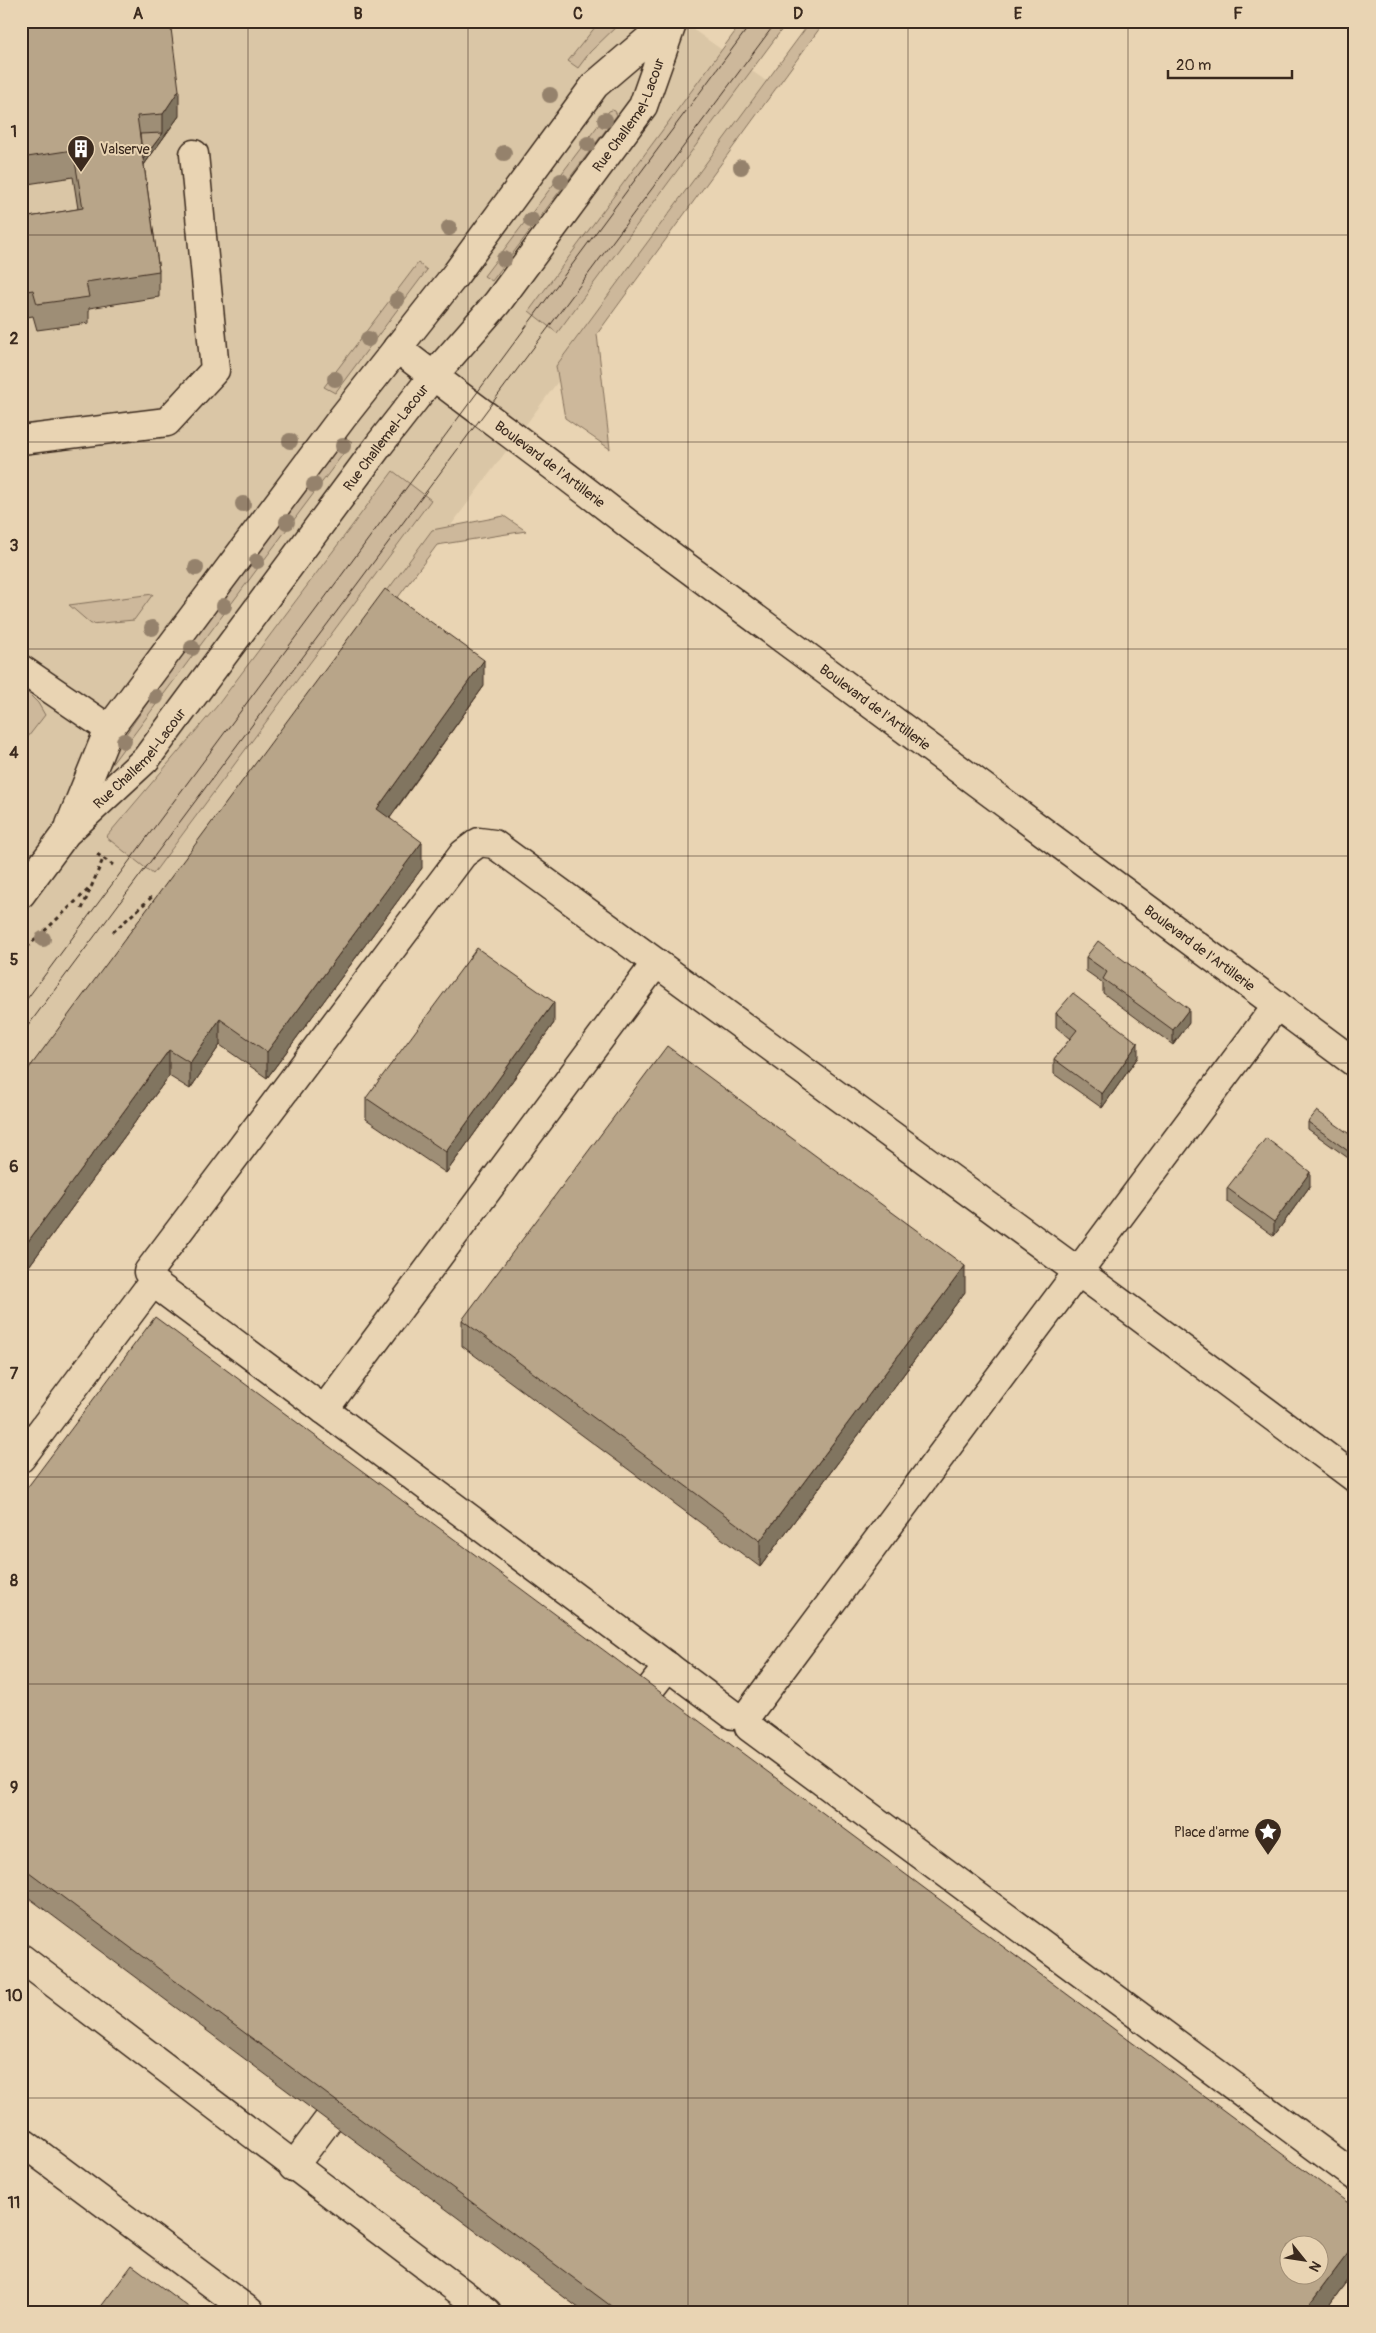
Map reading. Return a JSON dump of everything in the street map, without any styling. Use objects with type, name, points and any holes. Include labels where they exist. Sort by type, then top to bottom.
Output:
[{"type":"street","name":"Rue Challemel-Lacour","points":[[66,833],[109,729],[397,348],[461,268],[595,86],[672,21]]},
{"type":"street","name":"Rue Challemel-Lacour","points":[[21,894],[66,833],[146,759],[379,444],[433,376],[497,303],[643,106],[672,21]]},
{"type":"street","points":[[21,440],[167,422],[215,370],[194,154]]},
{"type":"street","name":"Boulevard de l'Artillerie","points":[[397,348],[484,416],[542,455],[631,526],[1355,1063]]},
{"type":"street","points":[[21,670],[109,729]]},
{"type":"street","points":[[21,1458],[450,869],[463,854],[479,842],[494,844],[511,855],[1355,1478]]},
{"type":"street","points":[[324,1410],[656,963]]},
{"type":"street","points":[[743,1718],[1277,1005]]},
{"type":"street","points":[[151,1280],[668,1666],[743,1718],[1355,2176]]},
{"type":"street","points":[[612,1740],[668,1666]]},
{"type":"street","points":[[21,1958],[293,2167],[487,2312]]},
{"type":"street","points":[[293,2167],[364,2072]]},
{"type":"street","points":[[21,2142],[250,2312]]},
{"type":"path","points":[[21,802],[26,805]]},
{"type":"path","points":[[92,851],[113,865]]},
{"type":"path","points":[[82,909],[102,859]]},
{"type":"path","points":[[21,954],[91,887]]},
{"type":"path","points":[[113,932],[154,895]]},
{"type":"shaded area","points":[[21,21],[681,21],[776,88],[21,1104]]},
{"type":"shaded area","points":[[600,21],[622,21],[590,52],[578,68],[568,61]]},
{"type":"shaded area","points":[[743,21],[788,21],[557,333],[529,311]]},
{"type":"shaded area","points":[[811,21],[825,21],[597,334],[610,449],[565,418],[556,366]]},
{"type":"shaded area","points":[[612,110],[617,115],[492,281],[484,276],[609,111]]},
{"type":"shaded area","points":[[418,263],[427,270],[335,393],[324,387]]},
{"type":"shaded area","points":[[343,436],[352,442],[108,769],[117,747],[170,670]]},
{"type":"shaded area","points":[[393,471],[431,500],[153,874],[106,837],[217,706]]},
{"type":"shaded area","points":[[504,516],[526,531],[437,545],[179,891],[177,876],[432,530]]},
{"type":"shaded area","points":[[153,594],[134,620],[91,624],[69,605]]},
{"type":"shaded area","points":[[21,686],[38,703],[45,715],[21,746]]},
{"type":"building","name":"Valserve","points":[[21,21],[170,21],[179,90],[163,114],[137,116],[159,271],[86,282],[89,297],[37,304],[33,290],[21,292],[21,205],[23,218],[83,208],[73,150],[21,158]]},
{"type":"building","points":[[163,133],[143,159],[140,134]]},
{"type":"building","points":[[385,589],[484,660],[377,809],[422,842],[267,1052],[220,1019],[190,1063],[169,1050],[21,1251],[21,1079]]},
{"type":"building","points":[[1098,941],[1189,1009],[1173,1030],[1103,979],[1107,972],[1086,957]]},
{"type":"building","points":[[477,948],[554,1002],[446,1152],[366,1098]]},
{"type":"building","points":[[1073,993],[1138,1043],[1102,1094],[1054,1059],[1077,1030],[1056,1013]]},
{"type":"building","points":[[667,1046],[965,1266],[760,1541],[462,1320]]},
{"type":"building","points":[[1317,1111],[1355,1138],[1355,1156],[1308,1122]]},
{"type":"building","points":[[1266,1138],[1310,1172],[1274,1222],[1227,1188]]},
{"type":"building","points":[[155,1317],[1355,2208],[1355,2244],[1328,2280],[1328,2236],[1278,2236],[1278,2286],[1324,2286],[1304,2312],[619,2312],[21,1866],[21,1496]]},
{"type":"building","points":[[132,2265],[195,2312],[97,2312]]},
{"type":"tram line","points":[[21,1007],[753,21]]},
{"type":"tram line","points":[[21,1035],[777,21]]},
{"type":"place","name":"Valserve","points":[[81,173]]},
{"type":"place","name":"Place d'arme","points":[[1268,1856]]}]
